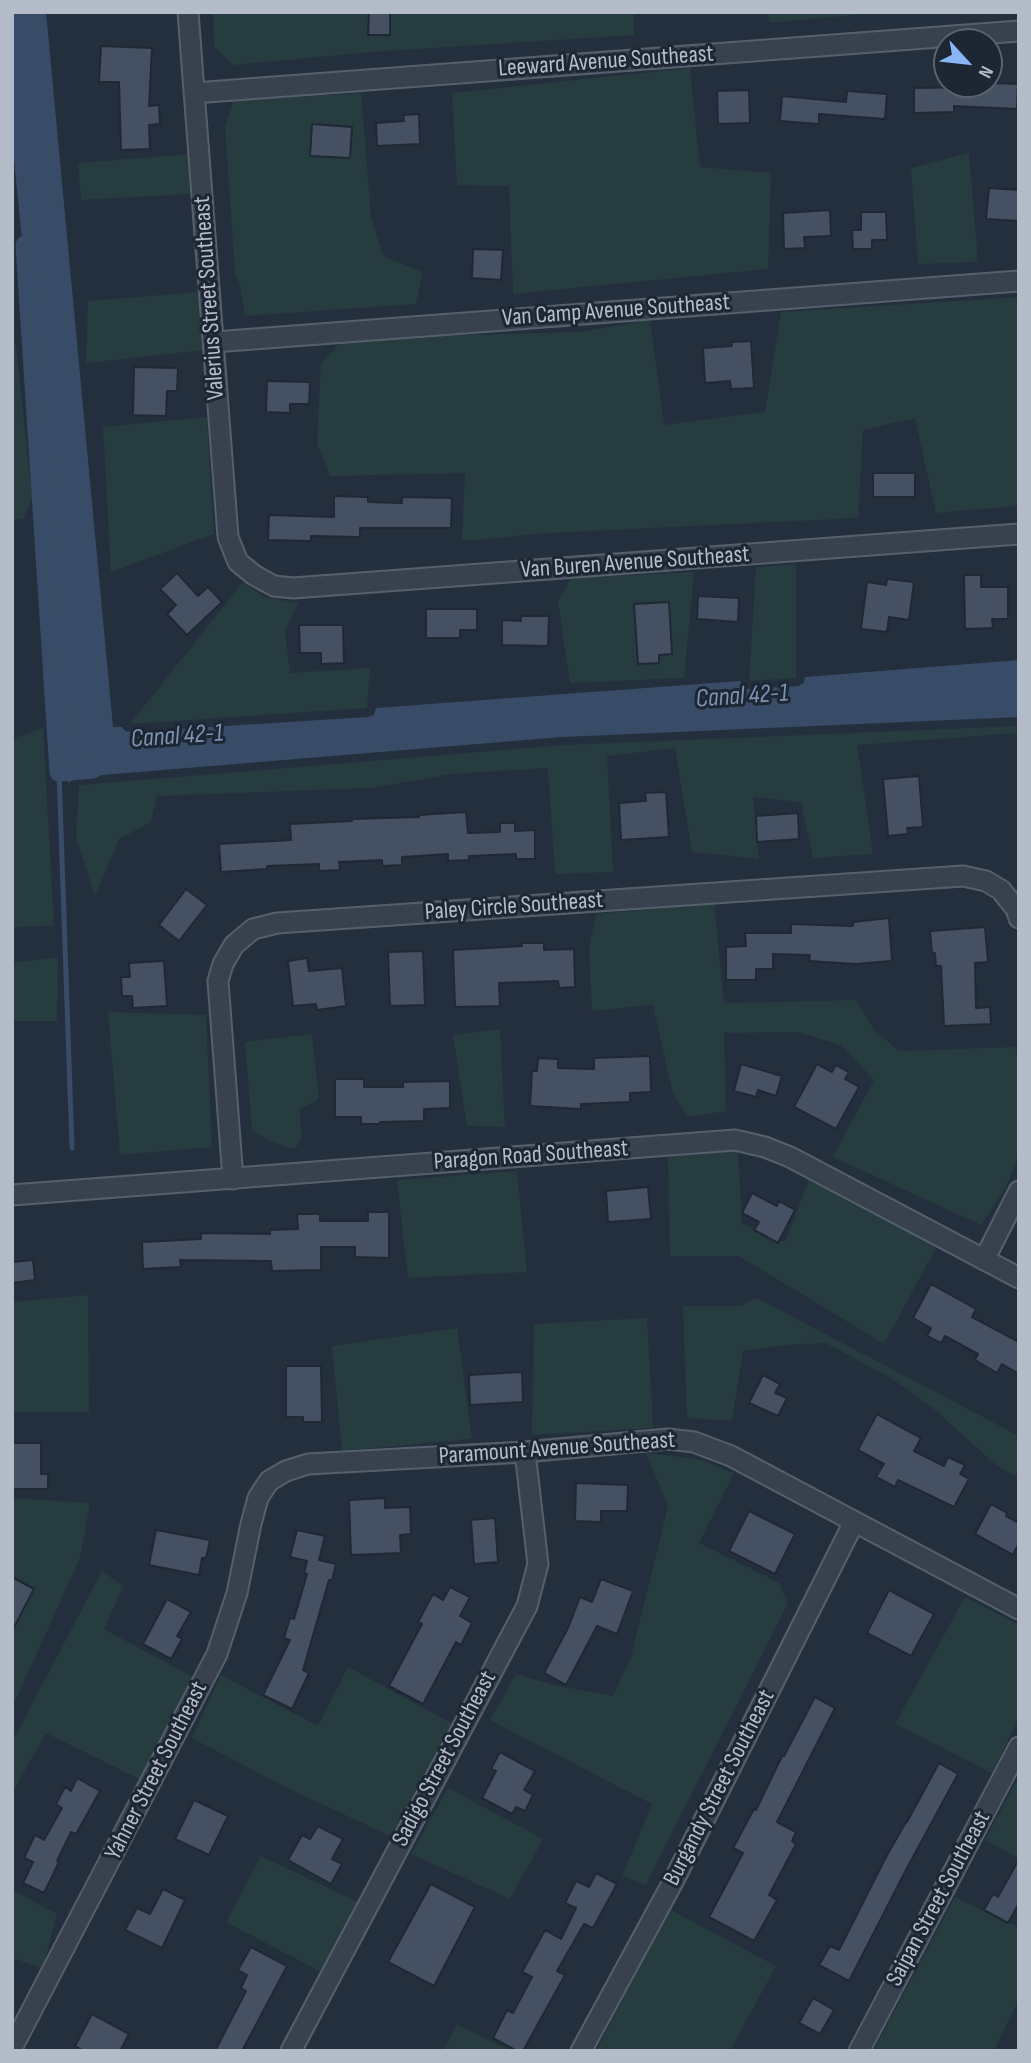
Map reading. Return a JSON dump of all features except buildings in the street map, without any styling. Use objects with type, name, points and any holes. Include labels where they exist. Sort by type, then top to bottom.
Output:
[{"type":"street","name":"Valerius Street Southeast","points":[[188,12],[228,537],[238,562],[254,575]]},
{"type":"street","name":"Leeward Avenue Southeast","points":[[194,93],[1019,31]]},
{"type":"street","name":"Van Camp Avenue Southeast","points":[[214,342],[1019,281]]},
{"type":"street","name":"Van Buren Avenue Southeast","points":[[254,575],[274,586],[293,588],[1019,534]]},
{"type":"street","name":"Paley Circle Southeast","points":[[233,1180],[218,981],[223,964],[234,945],[253,929],[277,923],[963,876],[986,881],[1001,890],[1016,909],[1019,918]]},
{"type":"street","name":"Paragon Road Southeast","points":[[12,1195],[735,1140],[765,1147],[790,1157],[1019,1278]]},
{"type":"street","points":[[984,1260],[1019,1191]]},
{"type":"street","name":"Paramount Avenue Southeast","points":[[269,1482],[286,1471],[308,1464],[525,1452],[668,1439],[694,1442],[730,1456],[1019,1609]]},
{"type":"street","name":"Sadigo Street Southeast","points":[[291,2051],[527,1606],[538,1564],[525,1452]]},
{"type":"street","name":"Yahner Street Southeast","points":[[12,2048],[218,1654],[237,1594],[258,1498],[269,1482]]},
{"type":"street","name":"Burgandy Street Southeast","points":[[581,2051],[674,1880],[854,1522]]},
{"type":"street","name":"Saipan Street Southeast","points":[[859,2051],[1019,1748]]},
{"type":"green space","points":[[213,12],[634,12],[634,35],[372,52],[234,65],[214,47]]},
{"type":"green space","points":[[767,12],[884,12],[770,23]]},
{"type":"green space","points":[[690,68],[700,167],[771,173],[768,269],[513,294],[509,186],[457,185],[452,93]]},
{"type":"green space","points":[[361,93],[371,216],[383,256],[423,272],[416,304],[245,316],[240,285],[235,273],[225,127],[233,101]]},
{"type":"green space","points":[[969,153],[978,262],[918,264],[911,168]]},
{"type":"green space","points":[[190,154],[192,194],[81,200],[78,163]]},
{"type":"green space","points":[[197,292],[203,350],[86,363],[88,301]]},
{"type":"green space","points":[[1019,297],[1019,506],[936,513],[915,418],[863,430],[858,518],[550,533],[462,541],[465,473],[330,476],[317,444],[321,363],[345,338],[580,332],[650,320],[664,425],[765,412],[781,312]]},
{"type":"green space","points":[[12,345],[16,345],[32,498],[23,519],[12,520]]},
{"type":"green space","points":[[207,417],[214,534],[111,572],[103,427]]},
{"type":"green space","points":[[796,564],[796,678],[749,681],[756,567]]},
{"type":"green space","points":[[694,572],[684,678],[570,683],[558,601],[571,578]]},
{"type":"green space","points":[[243,582],[264,597],[298,603],[285,632],[290,673],[370,668],[367,708],[130,724]]},
{"type":"green space","points":[[1019,726],[1019,733],[857,745],[873,854],[813,858],[801,802],[753,797],[759,859],[692,852],[675,748],[607,756],[613,872],[555,874],[548,768],[452,774],[371,788],[157,796],[151,822],[119,839],[95,897],[76,836],[79,785],[564,745]]},
{"type":"green space","points":[[43,728],[54,926],[12,927],[12,739]]},
{"type":"green space","points":[[714,903],[724,1003],[856,1000],[874,1030],[899,1051],[1015,1047],[1019,1064],[1019,1153],[1006,1187],[981,1225],[833,1157],[874,1080],[841,1045],[797,1032],[724,1033],[726,1111],[688,1117],[673,1094],[653,1005],[592,1011],[589,948],[596,914]]},
{"type":"green space","points":[[58,958],[57,1021],[12,1021],[12,962]]},
{"type":"green space","points":[[108,1012],[206,1015],[212,1147],[120,1155]]},
{"type":"green space","points":[[500,1029],[505,1127],[467,1126],[453,1035]]},
{"type":"green space","points":[[312,1034],[319,1099],[299,1109],[302,1138],[295,1149],[274,1143],[252,1130],[245,1042]]},
{"type":"green space","points":[[738,1150],[742,1224],[785,1242],[809,1180],[937,1246],[884,1344],[739,1256],[670,1256],[668,1155]]},
{"type":"green space","points":[[517,1171],[527,1272],[408,1278],[397,1180]]},
{"type":"green space","points":[[88,1295],[89,1412],[12,1412],[12,1302]]},
{"type":"green space","points":[[757,1298],[1019,1436],[1019,1479],[995,1464],[934,1409],[891,1378],[826,1343],[743,1351],[732,1421],[687,1418],[683,1306],[740,1306]]},
{"type":"green space","points":[[647,1318],[653,1428],[532,1435],[534,1324]]},
{"type":"green space","points":[[457,1328],[472,1439],[342,1451],[332,1346]]},
{"type":"green space","points":[[646,1453],[699,1459],[734,1473],[699,1543],[779,1583],[788,1603],[646,1885],[622,1876],[652,1804],[490,1720],[516,1674],[554,1685],[613,1696],[631,1657],[668,1506]]},
{"type":"green space","points":[[12,1498],[90,1503],[80,1558],[12,1708]]},
{"type":"green space","points":[[102,1571],[123,1586],[104,1629],[193,1677],[141,1780],[46,1733],[12,1793],[12,1742]]},
{"type":"green space","points":[[965,1597],[1019,1625],[1019,1718],[992,1773],[895,1724]]},
{"type":"green space","points":[[348,1667],[455,1725],[395,1838],[287,1788],[192,1738],[221,1675],[318,1726]]},
{"type":"green space","points":[[1019,1776],[1019,1859],[985,1840]]},
{"type":"green space","points":[[448,1788],[543,1839],[510,1899],[411,1854]]},
{"type":"green space","points":[[261,1856],[362,1904],[323,1973],[226,1922]]},
{"type":"green space","points":[[12,1890],[57,1914],[43,1968],[12,1958]]},
{"type":"green space","points":[[955,1897],[1019,1927],[1019,1999],[994,2051],[873,2051]]},
{"type":"green space","points":[[669,1909],[776,1966],[730,2051],[596,2051]]},
{"type":"green space","points":[[457,2024],[511,2051],[443,2051]]},
{"type":"water","points":[[12,12],[46,12],[113,727],[122,727],[131,732],[368,717],[374,715],[376,708],[740,681],[748,689],[798,686],[804,683],[805,677],[1019,660],[1019,717],[562,737],[78,777],[68,783],[28,273],[25,269],[12,140]]},
{"type":"waterway","name":"Canal 42-1","points":[[25,245],[59,772],[93,769]]},
{"type":"waterway","points":[[59,772],[72,1148]]}]
